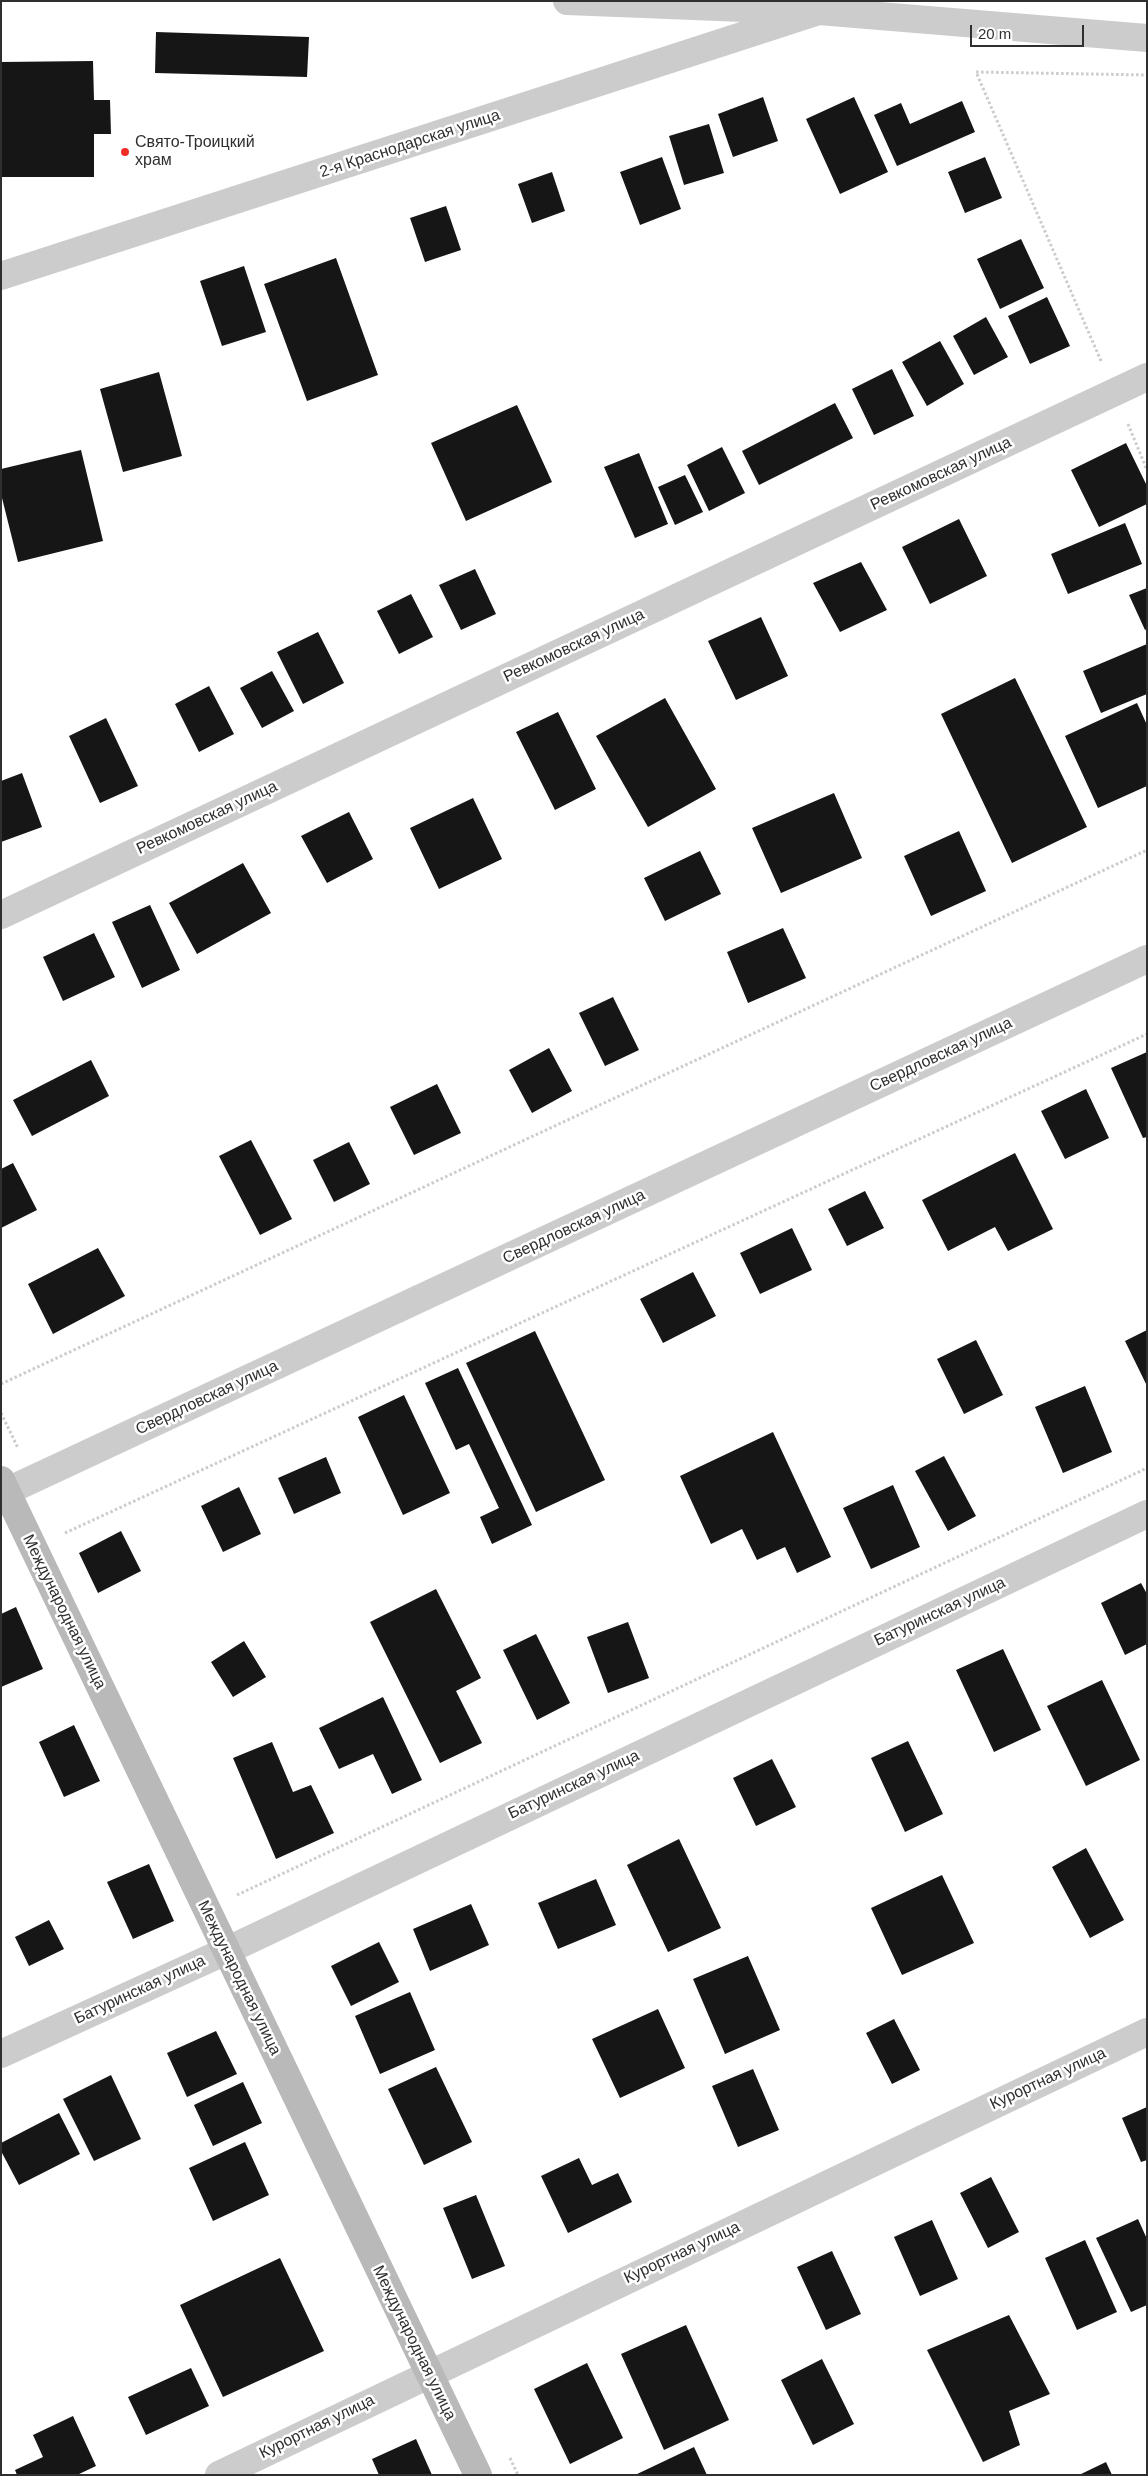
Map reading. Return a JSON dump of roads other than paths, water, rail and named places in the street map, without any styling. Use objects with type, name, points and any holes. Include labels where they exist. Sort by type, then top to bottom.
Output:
[{"type":"main road","name":"Международная улица","points":[[3,1489],[478,2475]]},
{"type":"street","points":[[568,1],[818,11],[1147,38]]},
{"type":"street","name":"2-я Краснодарская улица","points":[[1,276],[818,11]]},
{"type":"street","name":"Ревкомовская улица","points":[[1,915],[1147,377]]},
{"type":"street","name":"Свердловская улица","points":[[3,1489],[1147,959]]},
{"type":"street","name":"Батуринская улица","points":[[1,2054],[226,1950],[1147,1514]]},
{"type":"street","name":"Курортная улица","points":[[219,2475],[428,2373],[1147,2032]]},
{"type":"place","name":"Свято-Троицкий храм","points":[[125,152]]}]
